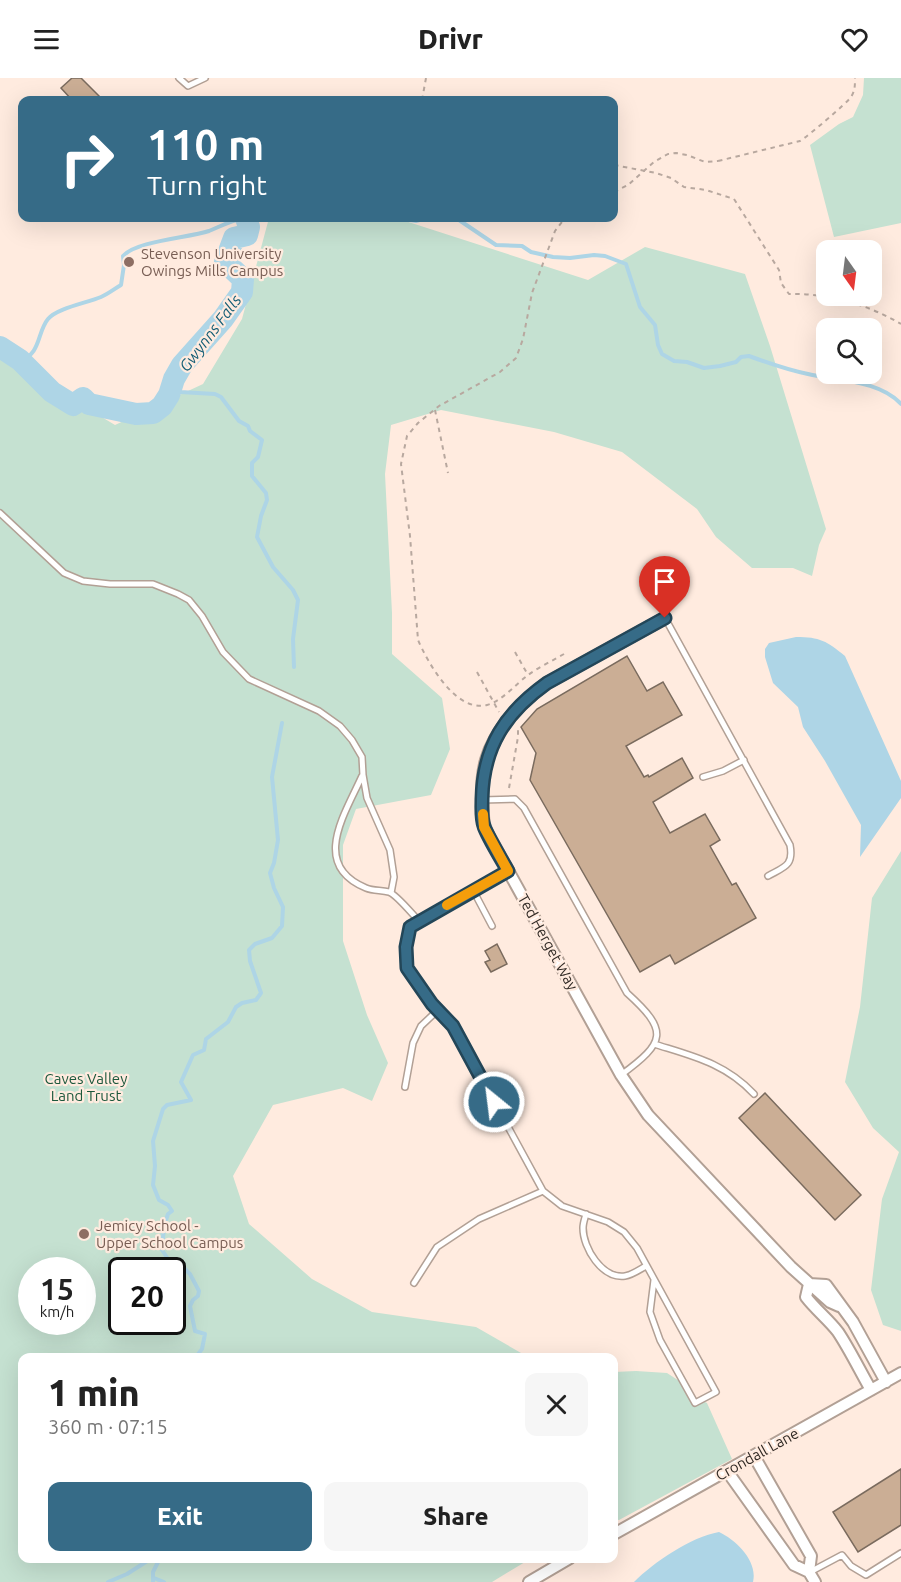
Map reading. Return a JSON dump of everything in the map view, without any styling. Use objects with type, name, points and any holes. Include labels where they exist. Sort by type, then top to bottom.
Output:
[{"type":"street","name":"Ted Herget Way","points":[[665,618],[547,683],[516,709],[497,736],[486,761],[482,800],[484,827],[621,1075],[648,1115],[809,1284],[826,1285],[833,1292],[835,1304],[853,1322],[886,1382]]},
{"type":"street","name":"Ted Herget Way","points":[[809,1284],[806,1297],[815,1309],[823,1313],[839,1334],[871,1390]]},
{"type":"street","points":[[823,1313],[835,1304]]},
{"type":"street","name":"Crondall Lane","points":[[618,1532],[901,1373]]},
{"type":"street","points":[[754,1456],[811,1556],[812,1577]]},
{"type":"street","points":[[727,1471],[794,1565],[812,1577]]},
{"type":"street","points":[[529,1582],[543,1579],[564,1563]]},
{"type":"lane","points":[[179,78],[188,86],[205,78]]},
{"type":"lane","points":[[0,513],[64,573],[83,581],[110,584],[153,584],[189,600],[202,616],[223,652],[249,679],[319,711],[340,726],[362,757],[367,798],[390,850],[394,877],[391,893]]},
{"type":"lane","points":[[665,618],[790,845],[792,855],[789,864],[768,876]]},
{"type":"lane","points":[[703,777],[723,771],[744,760]]},
{"type":"lane","points":[[363,775],[337,830],[335,857],[343,873],[366,888],[391,893],[419,921]]},
{"type":"lane","points":[[482,800],[514,799],[524,808],[627,993],[652,1017],[657,1034],[654,1044],[646,1056],[621,1075]]},
{"type":"lane","points":[[508,871],[410,927],[406,947],[407,968],[422,991],[453,1026],[543,1191],[562,1206],[608,1222],[624,1232],[637,1248],[716,1392],[695,1403],[660,1340],[650,1312],[654,1280]]},
{"type":"lane","points":[[473,890],[492,926]]},
{"type":"lane","points":[[405,1087],[413,1043],[421,1026],[438,1010]]},
{"type":"lane","points":[[654,1044],[705,1060],[724,1069],[741,1080],[754,1094]]},
{"type":"lane","points":[[414,1283],[437,1247],[479,1219],[543,1191]]},
{"type":"lane","points":[[586,1214],[583,1227],[585,1241],[595,1259],[606,1272],[617,1277],[628,1276],[645,1266]]},
{"type":"lane","points":[[812,1577],[842,1555],[851,1566],[866,1575],[901,1553]]},
{"type":"path","points":[[423,96],[426,78]]},
{"type":"path","points":[[618,190],[668,154],[676,153],[705,162],[718,161],[800,141],[809,136],[850,99],[854,91],[855,78]]},
{"type":"path","points":[[618,166],[656,173],[684,187],[706,190],[734,199],[779,270],[781,283],[789,294],[813,293],[847,301],[890,317],[901,324]]},
{"type":"path","points":[[561,222],[555,231],[530,303],[523,339],[516,358],[500,372],[435,410],[418,423],[407,436],[401,464],[410,536],[418,640],[424,654],[451,691],[463,701],[471,704],[489,705],[528,675],[564,654]]},
{"type":"path","points":[[435,410],[448,473]]},
{"type":"path","points":[[515,652],[528,675]]},
{"type":"green space","points":[[864,78],[901,78],[901,223],[834,237],[810,145],[853,117],[863,95]]},
{"type":"green space","name":"Caves Valley Land Trust","points":[[268,222],[408,222],[588,280],[645,247],[745,274],[770,346],[826,529],[819,545],[812,576],[793,568],[752,568],[716,537],[697,509],[622,452],[554,432],[441,410],[391,425],[385,474],[392,654],[442,698],[450,749],[431,795],[356,809],[343,845],[343,941],[367,1015],[388,1063],[372,1101],[343,1088],[273,1105],[233,1176],[249,1224],[312,1279],[372,1312],[476,1327],[521,1353],[18,1353],[18,1563],[523,1563],[492,1582],[0,1582],[0,356],[115,425],[203,384],[242,319]]},
{"type":"green space","points":[[901,851],[901,1331],[883,1325],[871,1290],[882,1199],[899,1152],[873,1128],[845,1082],[860,1007],[872,898]]},
{"type":"green space","points":[[618,1372],[667,1373],[687,1386],[693,1396],[707,1403],[732,1459],[619,1520],[618,1520]]},
{"type":"water","points":[[796,637],[823,641],[845,656],[901,781],[901,798],[860,857],[861,825],[803,727],[798,707],[773,683],[765,657],[765,649],[769,643]]},
{"type":"water","points":[[719,1532],[739,1546],[749,1559],[754,1574],[753,1582],[634,1582],[674,1551],[697,1539]]},
{"type":"building","points":[[72,78],[81,78],[99,96],[68,96],[61,88]]},
{"type":"building","points":[[627,656],[647,691],[663,682],[682,715],[626,746],[644,777],[648,775],[649,777],[682,758],[693,778],[653,802],[670,833],[705,814],[720,840],[710,846],[732,885],[736,883],[756,918],[675,964],[670,955],[640,972],[530,780],[536,753],[521,727],[537,709]]},
{"type":"building","points":[[497,944],[507,964],[491,972],[485,962],[490,960],[485,951]]},
{"type":"building","points":[[765,1093],[861,1195],[835,1220],[739,1118]]},
{"type":"building","points":[[901,1469],[901,1525],[858,1552],[833,1512]]},
{"type":"waterway","name":"Gwynns Falls","points":[[20,360],[32,353],[44,324],[52,315],[101,297],[121,285],[123,256],[130,251],[150,243],[209,231],[231,222]]},
{"type":"waterway","name":"Gwynns Falls","points":[[0,347],[20,360],[52,392],[73,405],[83,398],[89,404],[136,414],[153,413],[162,406],[169,395],[182,365],[223,319],[242,292],[243,279],[225,262],[234,238],[247,235],[247,222]]},
{"type":"waterway","name":"Gwynns Falls","points":[[462,222],[496,245],[522,246],[531,252],[553,257],[605,256],[626,264],[640,307],[655,325],[662,354],[674,361],[687,362],[704,368],[736,362],[741,357],[749,356],[801,372],[870,386],[892,396],[901,404]]},
{"type":"waterway","points":[[174,379],[180,392],[215,394],[221,397],[239,421],[248,426],[250,431],[262,440],[258,457],[252,463],[252,476],[266,493],[267,500],[257,537],[273,567],[293,590],[298,600],[293,639],[294,667]]},
{"type":"waterway","points":[[199,1353],[205,1334],[195,1331],[190,1306],[199,1291],[190,1274],[184,1268],[172,1265],[162,1250],[164,1226],[168,1214],[172,1211],[168,1205],[159,1200],[153,1185],[155,1166],[153,1141],[163,1109],[167,1105],[191,1100],[181,1082],[193,1055],[204,1050],[206,1039],[228,1022],[236,1007],[256,1000],[261,993],[250,961],[249,950],[255,944],[272,938],[282,926],[283,907],[270,873],[278,840],[272,777],[282,723]]},
{"type":"waterway","points":[[108,1582],[144,1563]]},
{"type":"waterway","points":[[153,1582],[153,1572],[158,1563]]},
{"type":"waterway","points":[[154,1578],[164,1582]]},
{"type":"slow traffic","points":[[447,905],[508,871],[484,827],[483,814]]},
{"type":"place","name":"Stevenson University Owings Mills Campus","points":[[129,262]]},
{"type":"place","name":"Jemicy School - Upper School Campus","points":[[84,1234]]},
{"type":"route","points":[[494,1102],[453,1026],[432,1004],[407,968],[406,947],[410,927],[508,871],[484,827],[483,787],[486,761],[497,736],[516,709],[547,683],[665,618]]}]
